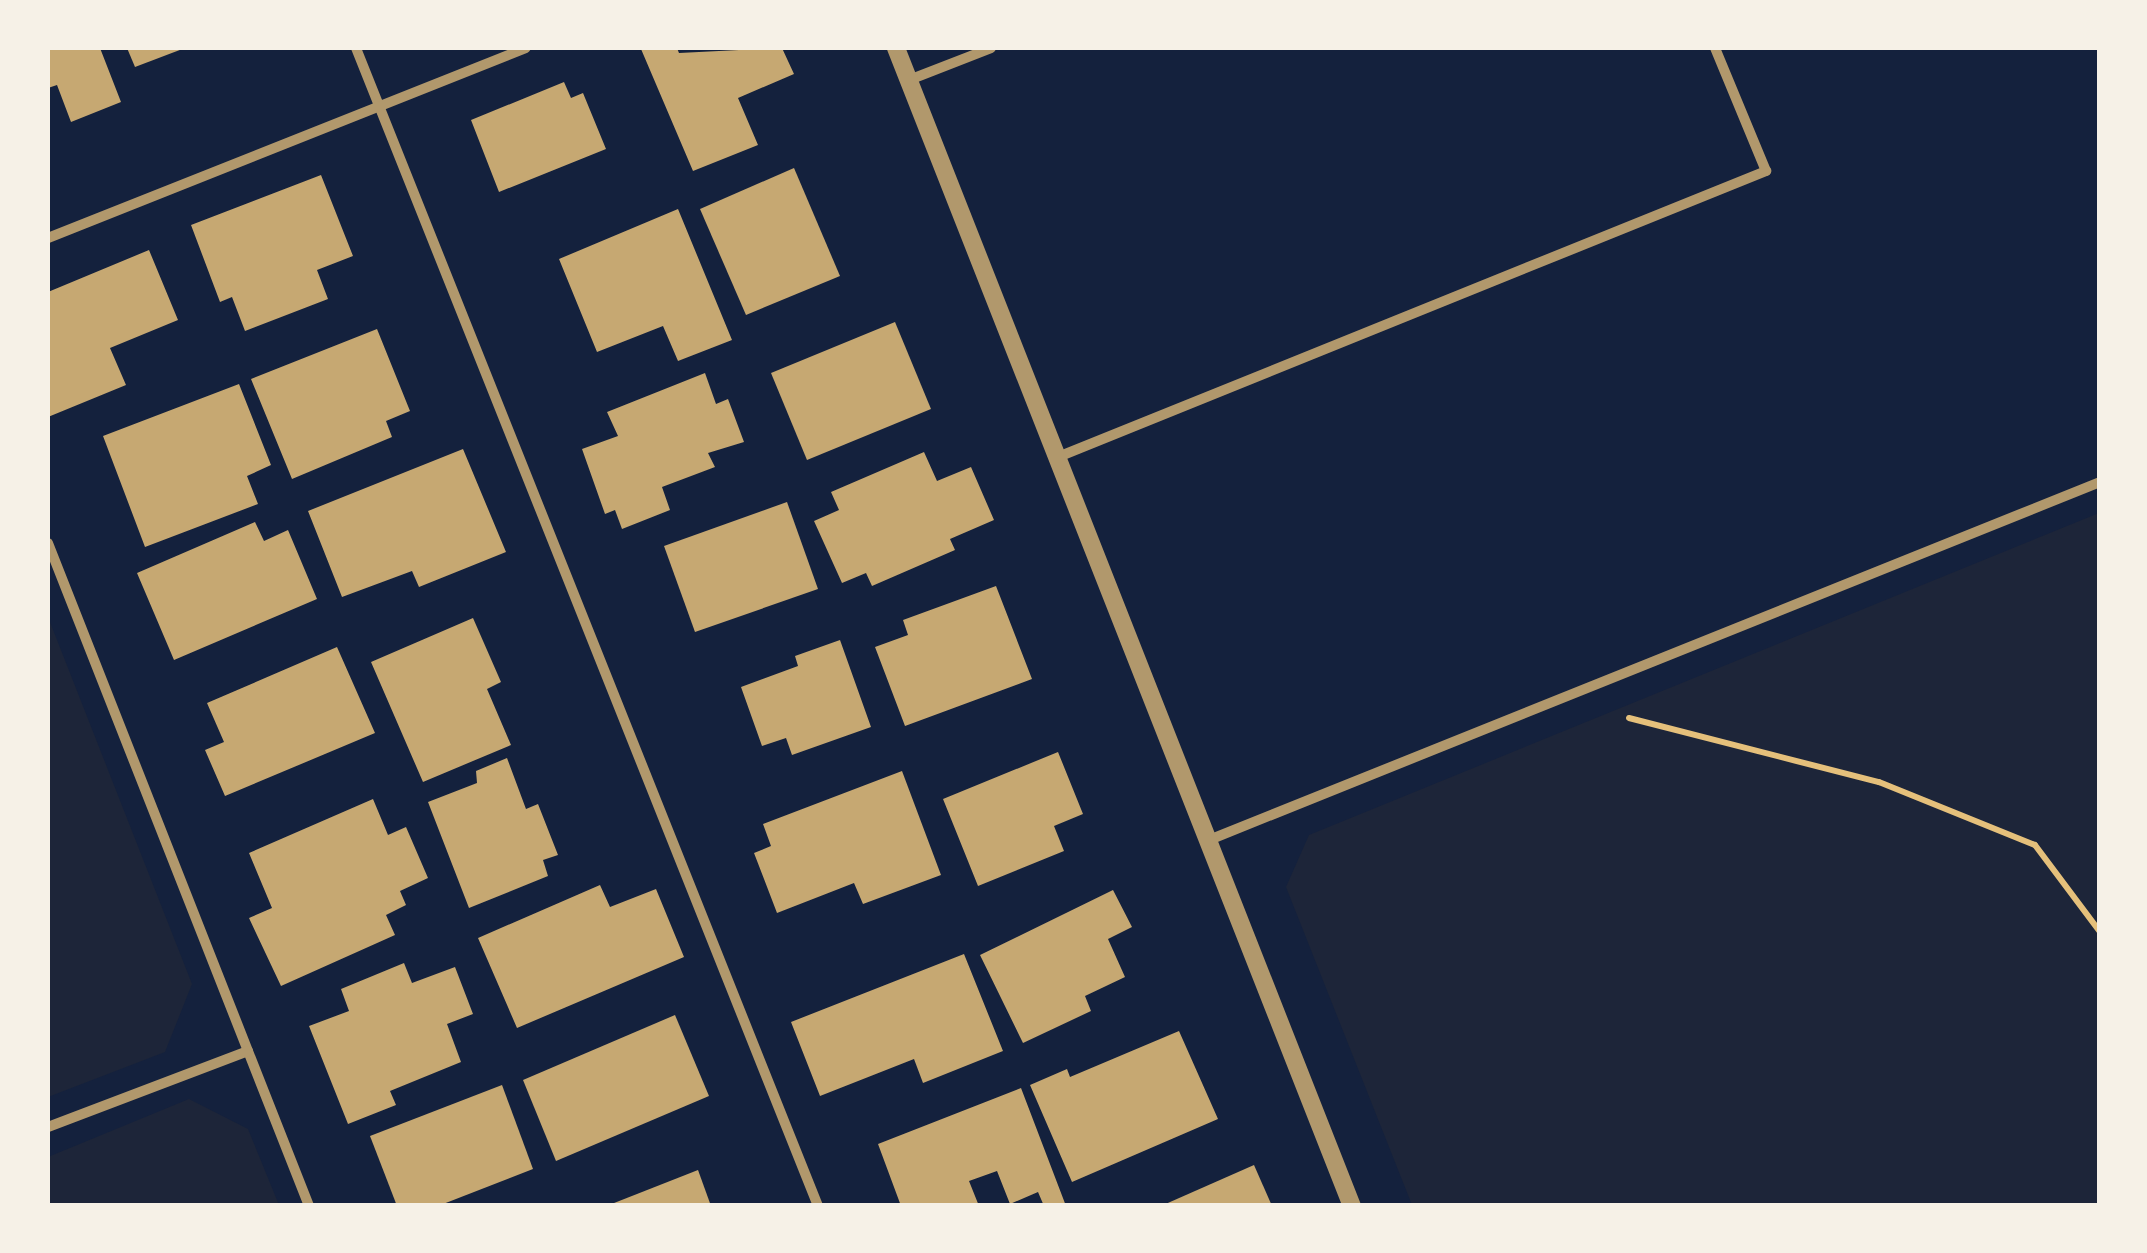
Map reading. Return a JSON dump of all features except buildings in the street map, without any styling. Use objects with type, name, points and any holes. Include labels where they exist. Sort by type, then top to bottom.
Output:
[{"type":"street","points":[[356,48],[818,1206]]},
{"type":"street","points":[[48,238],[526,48]]},
{"type":"street","points":[[896,48],[1352,1206]]},
{"type":"street","points":[[909,80],[991,48]]},
{"type":"street","points":[[1058,457],[1766,171],[1715,48]]},
{"type":"street","points":[[1208,840],[2100,482]]},
{"type":"street","points":[[48,542],[309,1206]]},
{"type":"street","points":[[48,1127],[248,1051]]},
{"type":"path","points":[[1556,699],[1879,782],[2036,844],[2100,932]]},
{"type":"shaded area","points":[[2099,513],[2099,1205],[1412,1205],[1286,887],[1309,835]]},
{"type":"shaded area","points":[[48,617],[192,984],[165,1052],[48,1097]]},
{"type":"shaded area","points":[[189,1099],[248,1129],[279,1205],[48,1205],[48,1157]]}]
